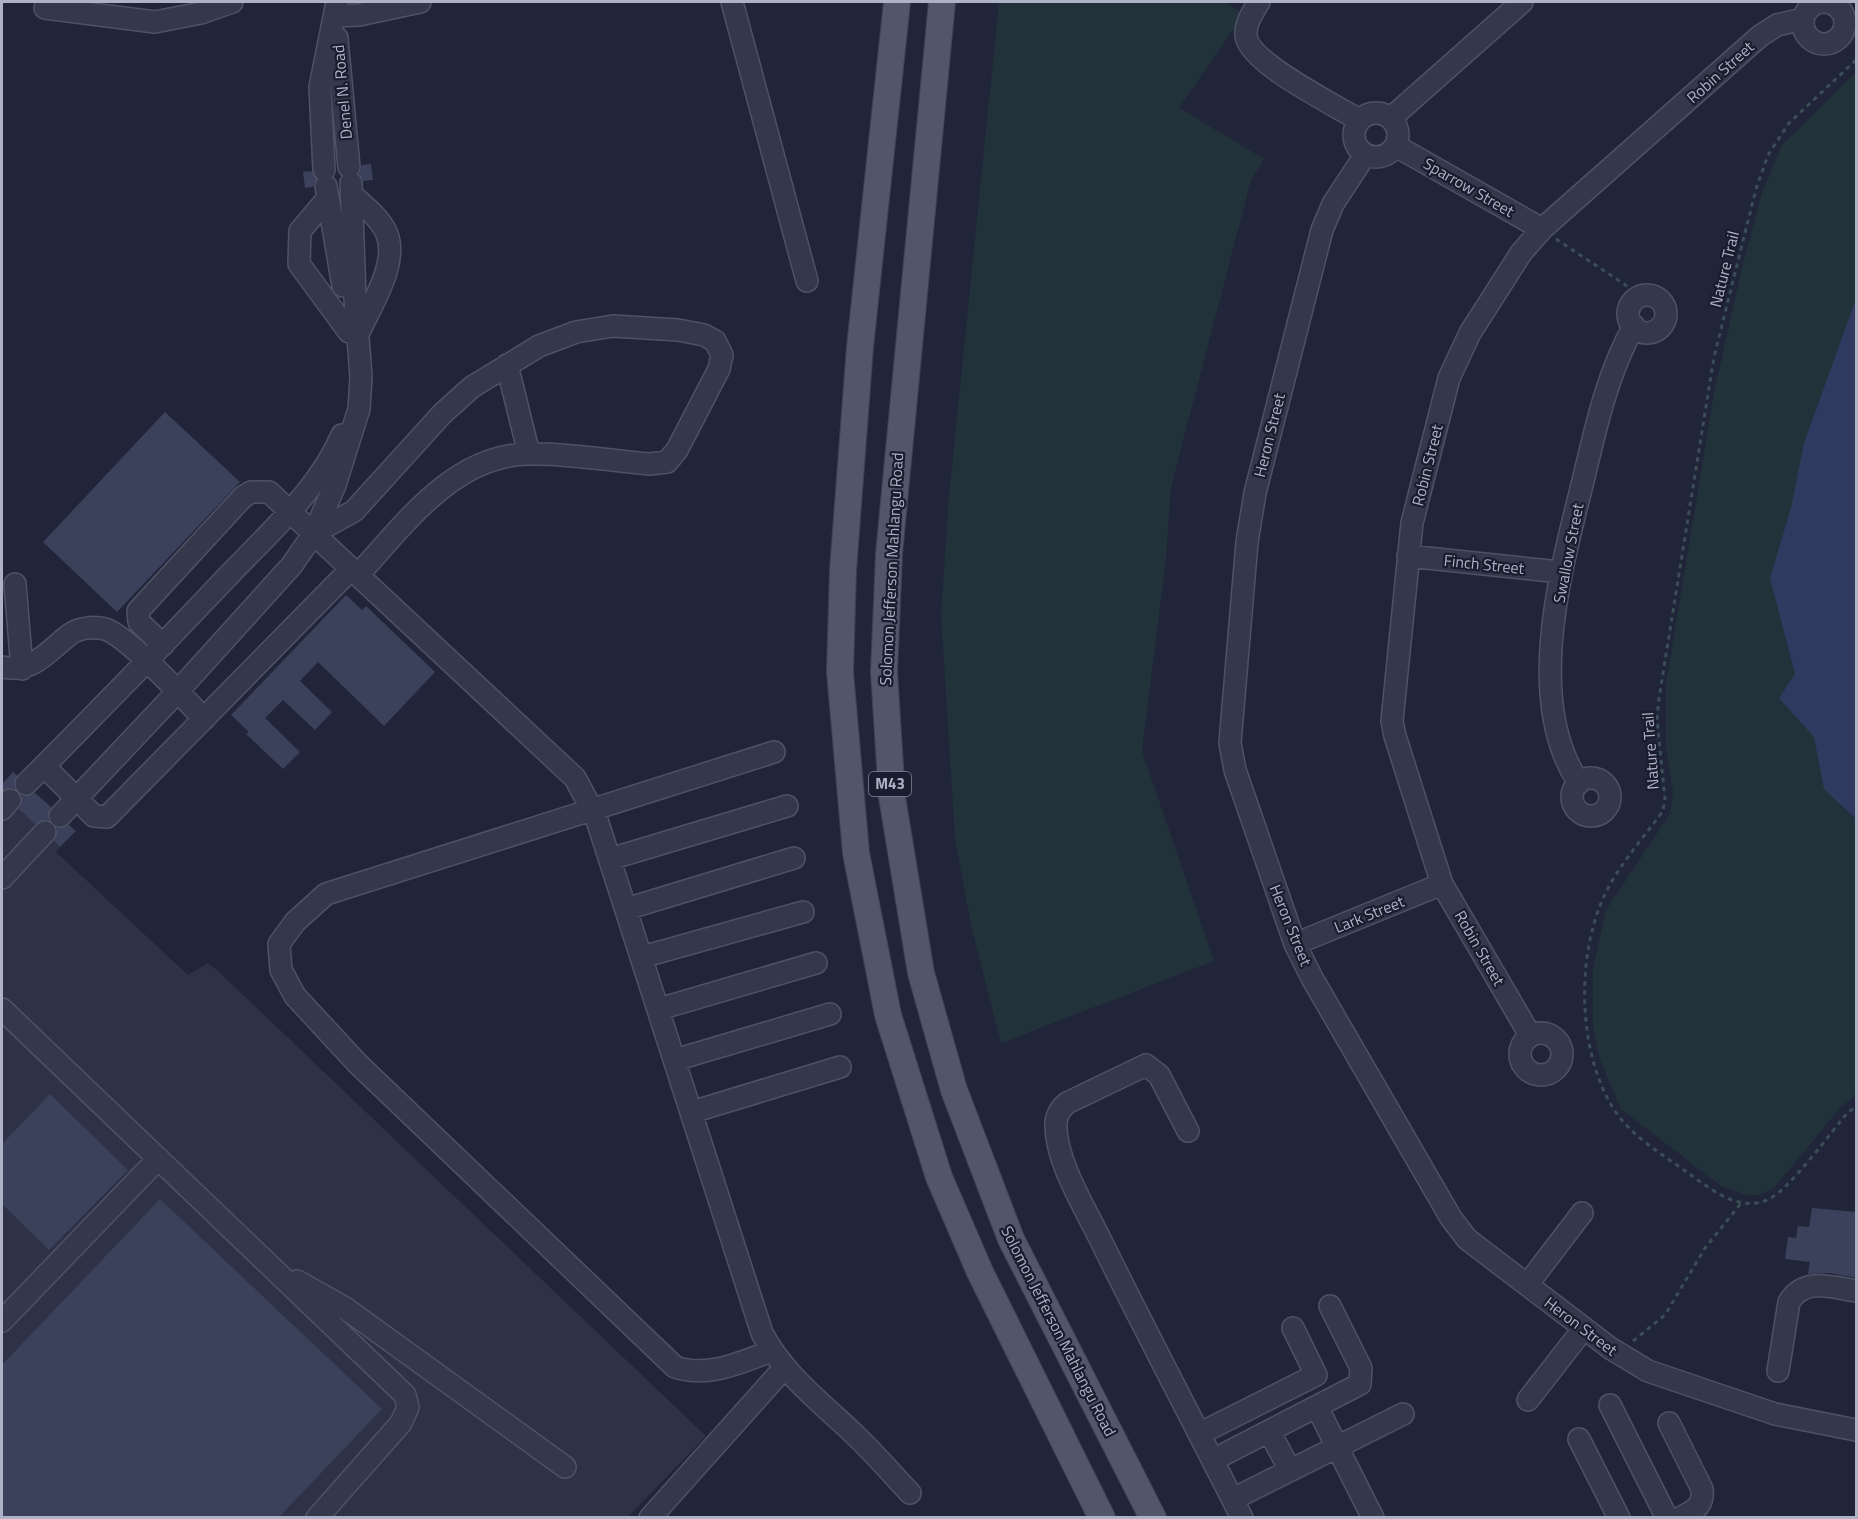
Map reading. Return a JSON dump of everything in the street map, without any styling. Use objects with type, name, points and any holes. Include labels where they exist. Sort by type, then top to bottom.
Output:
[{"type":"main road","name":"M43","points":[[897,2],[860,347],[843,570],[840,672],[856,853],[888,1016],[939,1177],[985,1283],[1102,1518]]},
{"type":"main road","name":"Solomon Jefferson Mahlangu Road","points":[[942,2],[889,554],[884,672],[892,797],[921,974],[954,1090],[1011,1239],[1154,1518]]},
{"type":"street","points":[[45,8],[155,22],[180,18],[232,2]]},
{"type":"street","points":[[336,9],[359,15],[420,2]]},
{"type":"street","points":[[732,2],[807,281]]},
{"type":"street","points":[[1259,2],[1247,27],[1246,36],[1251,50],[1265,63],[1359,120]]},
{"type":"street","points":[[1391,118],[1522,2]]},
{"type":"street","name":"Denel N. Road","points":[[336,9],[350,181],[354,333]]},
{"type":"street","name":"Denel N. Road","points":[[336,9],[320,87],[326,185],[354,333]]},
{"type":"street","name":"Robin Street","points":[[1530,1035],[1442,884],[1392,722],[1412,524],[1449,378],[1470,333],[1521,253],[1542,229],[1760,36],[1777,25],[1803,19]]},
{"type":"street","points":[[1379,112],[1391,118],[1398,131],[1396,146],[1386,155],[1379,157],[1365,155],[1359,150],[1353,135],[1359,120],[1379,112]]},
{"type":"street","name":"Sparrow Street","points":[[1396,146],[1542,229]]},
{"type":"street","name":"Heron Street","points":[[1365,155],[1333,204],[1322,230],[1255,493],[1247,542],[1229,731],[1235,771],[1296,944],[1312,978],[1455,1225],[1467,1239],[1622,1357],[1654,1374],[1782,1416],[1857,1430]]},
{"type":"street","points":[[26,784],[147,662],[290,510],[337,445],[349,415],[353,384],[354,333],[382,280],[390,252],[385,230],[350,181]]},
{"type":"street","points":[[60,816],[178,691],[292,565],[314,533],[335,485],[359,409],[361,377],[354,333],[299,264],[300,231],[326,185]]},
{"type":"street","points":[[1642,296],[1659,299],[1665,309],[1665,320],[1652,332],[1640,331],[1634,326],[1629,310],[1635,299],[1642,296]]},
{"type":"street","points":[[44,766],[94,816],[107,817],[435,492],[477,466],[529,454],[650,464],[667,462],[677,450],[719,369],[722,355],[715,341],[704,335],[650,326],[613,326],[576,332],[539,346],[472,387],[442,414],[354,511],[314,533]]},
{"type":"street","name":"Swallow Street","points":[[1579,783],[1569,768],[1557,735],[1551,695],[1552,645],[1560,572],[1615,363],[1634,326]]},
{"type":"street","points":[[507,365],[529,454]]},
{"type":"street","points":[[163,645],[139,622],[138,611],[243,497],[251,492],[269,492],[575,778],[592,808],[610,859],[692,1112],[749,1298],[771,1351],[864,1443],[910,1493]]},
{"type":"street","name":"Finch Street","points":[[1408,556],[1560,572]]},
{"type":"street","points":[[15,584],[12,668],[44,657],[75,631],[92,628],[111,632],[178,691],[204,719]]},
{"type":"street","points":[[771,1351],[710,1371],[690,1372],[675,1367],[358,1064],[295,996],[280,970],[279,944],[295,922],[326,894],[774,752]]},
{"type":"street","points":[[610,859],[787,806]]},
{"type":"street","points":[[2,878],[45,832]]},
{"type":"street","points":[[626,909],[794,858]]},
{"type":"street","name":"Lark Street","points":[[1296,944],[1442,884]]},
{"type":"street","points":[[642,957],[802,912]]},
{"type":"street","points":[[659,1009],[816,963]]},
{"type":"street","points":[[2,1009],[392,1381],[407,1400],[406,1415],[401,1423],[316,1518]]},
{"type":"street","points":[[675,1060],[830,1014]]},
{"type":"street","points":[[1188,1131],[1159,1075],[1146,1065],[1067,1103],[1059,1110],[1056,1120],[1059,1145],[1068,1173],[1238,1508],[1290,1470],[1403,1414]]},
{"type":"street","points":[[692,1112],[840,1067]]},
{"type":"street","points":[[2,1321],[159,1159]]},
{"type":"street","points":[[1527,1286],[1582,1213]]},
{"type":"street","points":[[266,1263],[345,1308],[565,1467]]},
{"type":"street","points":[[1778,1371],[1789,1302],[1794,1294],[1809,1285],[1857,1291]]},
{"type":"street","points":[[1213,1460],[1360,1384],[1361,1368],[1330,1306]]},
{"type":"street","points":[[1293,1328],[1316,1375],[1337,1447],[1373,1518]]},
{"type":"street","points":[[1528,1400],[1584,1328]]},
{"type":"street","points":[[650,1518],[785,1367]]},
{"type":"street","points":[[1199,1434],[1316,1375]]},
{"type":"street","points":[[1610,1405],[1667,1518]]},
{"type":"street","points":[[1669,1423],[1702,1489],[1703,1500],[1699,1507],[1680,1518]]},
{"type":"street","points":[[1269,1431],[1290,1470]]},
{"type":"street","points":[[1579,1438],[1619,1518]]},
{"type":"path","name":"Nature Trail","points":[[1857,60],[1789,123],[1768,155],[1756,189],[1714,357],[1659,698],[1657,720],[1665,799],[1664,811],[1611,882],[1597,917],[1587,958],[1583,1006],[1590,1056],[1616,1112],[1639,1137],[1716,1193],[1755,1204],[1771,1199],[1805,1165],[1848,1112],[1857,1107]]},
{"type":"path","points":[[1542,229],[1642,296]]},
{"type":"path","points":[[1628,1346],[1665,1315],[1705,1248],[1742,1202]]},
{"type":"shaded area","points":[[999,2],[1225,2],[1244,14],[1179,108],[1264,159],[1251,180],[1171,487],[1166,559],[1142,751],[1214,961],[1001,1043],[971,925],[955,838],[941,615],[949,497]]},
{"type":"shaded area","points":[[1856,72],[1856,1095],[1840,1108],[1773,1189],[1760,1195],[1746,1195],[1721,1186],[1621,1109],[1600,1060],[1593,1025],[1593,969],[1606,910],[1670,814],[1673,792],[1666,747],[1666,684],[1714,393],[1743,263],[1762,193],[1782,145]]},
{"type":"shaded area","points":[[2,792],[60,847],[56,852],[188,975],[208,963],[219,972],[706,1436],[628,1517],[2,1517]]},
{"type":"water","points":[[1856,299],[1856,819],[1824,789],[1814,737],[1779,698],[1795,674],[1770,578],[1791,508],[1804,443]]},
{"type":"building","points":[[371,164],[373,180],[363,181],[359,174],[362,165]]},
{"type":"building","points":[[311,171],[316,179],[313,187],[305,188],[303,172]]},
{"type":"building","points":[[165,412],[240,482],[117,612],[43,542]]},
{"type":"building","points":[[346,595],[362,610],[366,606],[435,672],[384,726],[318,662],[300,681],[332,712],[315,730],[283,700],[265,718],[300,752],[283,769],[246,734],[249,732],[231,715]]},
{"type":"building","points":[[13,772],[17,775],[14,788],[2,791],[2,784]]},
{"type":"building","points":[[35,793],[51,807],[48,820],[35,824],[19,809],[22,796]]},
{"type":"building","points":[[69,825],[76,831],[60,847],[54,841],[57,828]]},
{"type":"building","points":[[50,1094],[128,1170],[49,1250],[2,1204],[2,1144]]},
{"type":"building","points":[[160,1199],[382,1409],[278,1518],[2,1518],[2,1365]]},
{"type":"building","points":[[1812,1208],[1857,1212],[1857,1278],[1829,1273],[1808,1274],[1810,1262],[1785,1259],[1788,1237],[1796,1238],[1798,1226],[1809,1227]]}]
